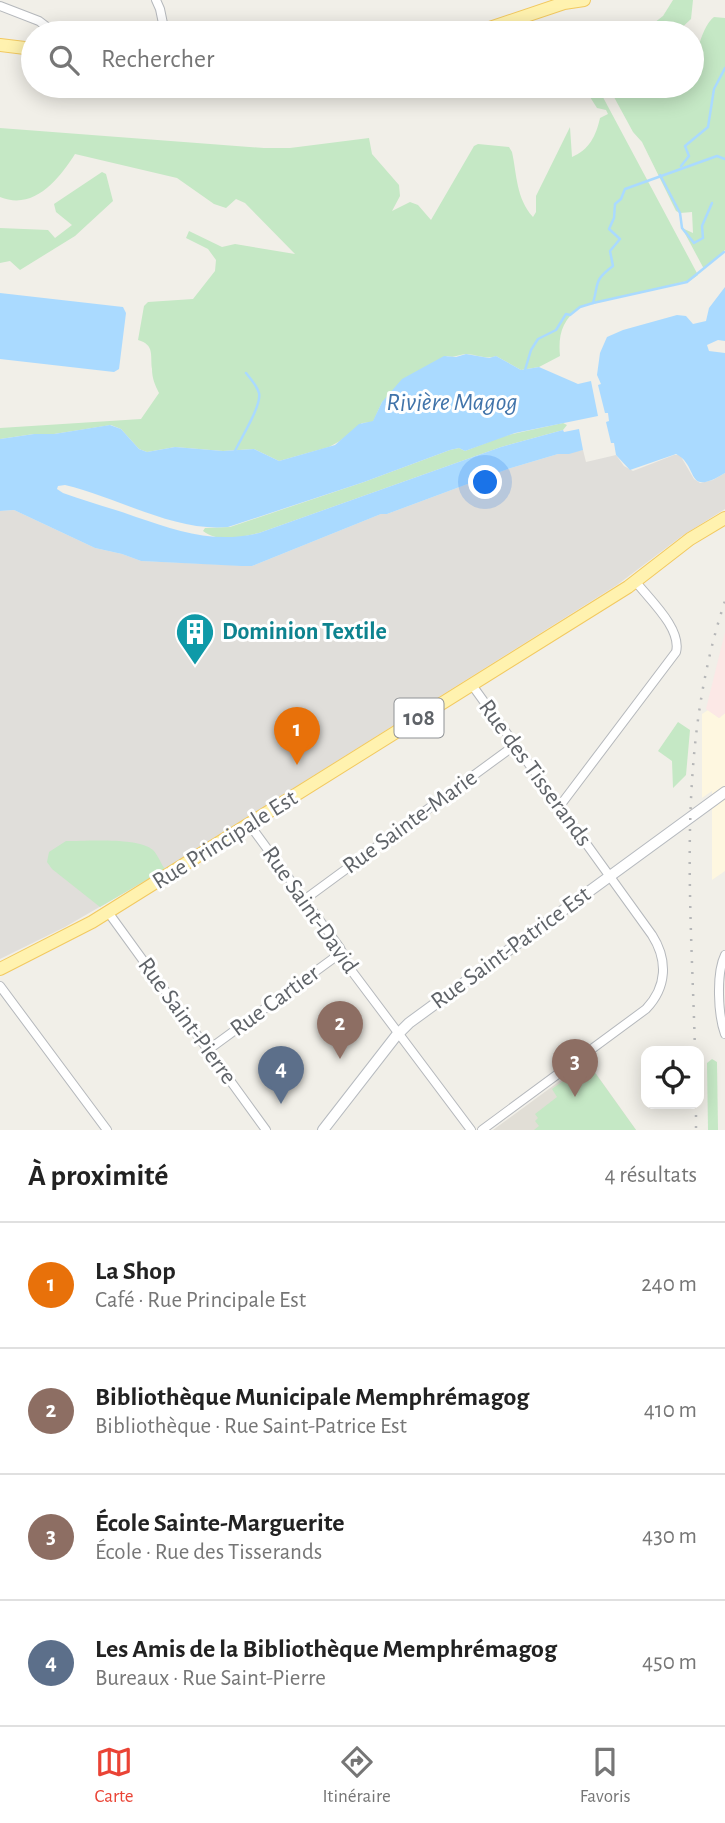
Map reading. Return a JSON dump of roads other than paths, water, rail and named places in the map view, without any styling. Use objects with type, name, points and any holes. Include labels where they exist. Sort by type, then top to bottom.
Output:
[{"type":"main road","points":[[503,21],[539,6],[584,0]]},
{"type":"main road","points":[[0,45],[21,48]]},
{"type":"main road","name":"Rue Principale Est","points":[[0,969],[58,941],[108,912],[250,824],[636,582],[690,539],[725,518]]},
{"type":"street","points":[[156,0],[163,21]]},
{"type":"street","points":[[0,6],[40,21]]},
{"type":"street","points":[[559,807],[676,652],[678,643],[674,632],[636,582]]},
{"type":"street","name":"Rue des Tisserands","points":[[472,685],[659,947],[664,969],[659,991],[651,1004],[482,1130]]},
{"type":"street","name":"Rue Sainte-Marie","points":[[304,900],[515,745]]},
{"type":"street","name":"Rue Saint-Patrice Est","points":[[323,1130],[398,1033],[413,1020],[725,792]]},
{"type":"street","name":"Rue Saint-David","points":[[250,824],[342,952],[348,966],[471,1130]]},
{"type":"street","name":"Rue Saint-Pierre","points":[[108,912],[266,1130]]},
{"type":"street","name":"Rue Cartier","points":[[208,1049],[342,952]]},
{"type":"street","points":[[725,955],[720,968],[721,1020],[725,1034]]},
{"type":"street","points":[[0,986],[107,1130]]},
{"type":"water","points":[[725,287],[725,341],[718,340],[707,345],[709,351],[725,353],[725,473],[712,480],[698,481],[683,459],[676,454],[630,470],[616,455],[614,443],[611,443],[606,422],[609,421],[608,413],[605,413],[598,385],[601,384],[597,375],[600,353],[607,337],[677,315],[686,316],[693,324],[706,321],[709,308]]},
{"type":"water","points":[[0,293],[123,307],[126,313],[119,369],[114,372],[0,359]]},
{"type":"water","name":"Rivière Magog","points":[[466,354],[489,358],[496,356],[521,370],[539,367],[578,384],[591,381],[598,416],[515,433],[465,451],[459,448],[450,450],[228,527],[187,524],[85,490],[65,485],[58,486],[57,489],[182,531],[211,536],[243,536],[259,533],[501,447],[563,430],[579,429],[583,450],[558,454],[511,468],[381,514],[252,566],[141,561],[95,548],[14,510],[0,511],[0,439],[110,425],[121,429],[139,449],[147,452],[175,447],[223,451],[254,449],[279,461],[335,445],[359,424],[373,421],[382,402],[402,379],[444,356]]},
{"type":"waterway","points":[[681,166],[689,156],[685,146],[708,127],[714,89],[725,68]]},
{"type":"waterway","points":[[593,303],[599,279],[613,266],[610,251],[620,239],[609,229],[614,218],[615,204],[621,199],[625,189],[717,156],[725,159]]},
{"type":"waterway","points":[[660,175],[680,213],[682,228],[694,243],[703,238],[702,226],[712,203]]},
{"type":"waterway","points":[[525,370],[531,350],[538,339],[556,330],[566,314],[570,315],[580,307],[593,303],[687,282],[724,252]]},
{"type":"waterway","points":[[235,451],[259,398],[257,388],[246,373]]},
{"type":"railway","points":[[695,1046],[690,881],[693,768],[709,656],[725,601]]},
{"type":"railway","points":[[696,1109],[696,1130]]},
{"type":"place","name":"Dominion Textile","points":[[195,666]]},
{"type":"place","name":"La Shop","points":[[297,765]]},
{"type":"place","name":"Bibliothèque Municipale Memphrémagog","points":[[340,1059]]},
{"type":"place","name":"École Sainte-Marguerite","points":[[575,1097]]},
{"type":"place","name":"Les Amis de la Bibliothèque Memphrémagog","points":[[281,1104]]}]
